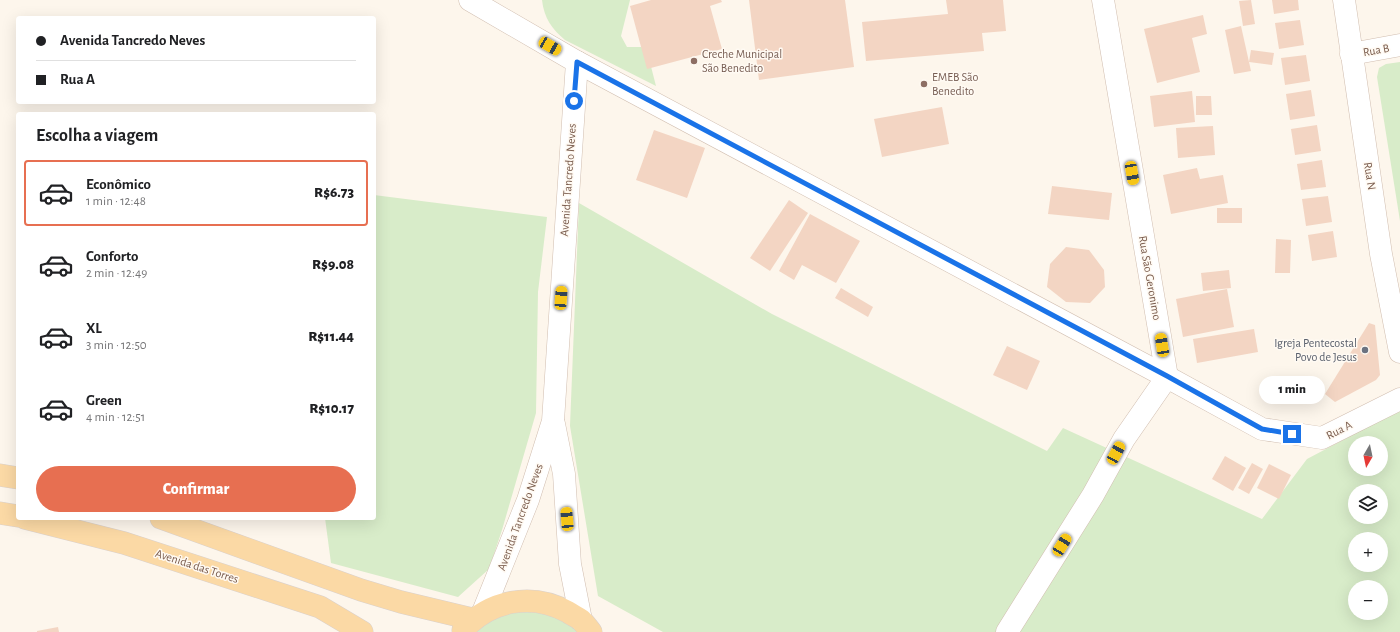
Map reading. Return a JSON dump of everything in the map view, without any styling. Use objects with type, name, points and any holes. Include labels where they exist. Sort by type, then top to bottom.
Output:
[{"type":"main road","points":[[0,475],[16,478]]},
{"type":"main road","points":[[0,513],[16,516]]},
{"type":"main road","name":"Avenida das Torres","points":[[33,520],[124,542],[320,607],[362,632]]},
{"type":"main road","points":[[167,520],[360,590],[472,621],[507,603],[533,601],[558,607],[586,626]]},
{"type":"street","points":[[470,0],[577,62]]},
{"type":"street","name":"Rua São Geronimo","points":[[1103,0],[1167,376]]},
{"type":"street","name":"Rua N","points":[[1344,0],[1381,254],[1400,352]]},
{"type":"street","name":"Rua B","points":[[1351,54],[1400,45]]},
{"type":"street","name":"Rua A","points":[[577,62],[1167,376],[1262,429],[1322,438],[1400,399]]},
{"type":"street","name":"Avenida Tancredo Neves","points":[[472,621],[528,500],[553,421],[577,62]]},
{"type":"street","points":[[1007,632],[1093,495],[1124,439],[1167,376]]},
{"type":"street","name":"Avenida Tancredo Neves","points":[[553,421],[564,474],[570,564],[586,626]]},
{"type":"green space","points":[[542,0],[630,0],[621,36],[627,47],[646,47],[656,86],[565,40],[549,23]]},
{"type":"green space","points":[[1400,62],[1400,221],[1377,77],[1379,68],[1386,64]]},
{"type":"green space","points":[[376,195],[547,217],[538,292],[536,413],[489,569],[458,597],[331,563],[325,520],[376,520]]},
{"type":"green space","points":[[579,203],[772,314],[1047,451],[1063,428],[1262,519],[1307,459],[1348,437],[1348,476],[1388,476],[1388,436],[1351,436],[1400,410],[1400,632],[663,632],[598,596],[570,426]]},
{"type":"green space","points":[[508,608],[558,613],[581,632],[468,632]]},
{"type":"building","points":[[651,0],[721,0],[722,2],[710,6],[722,49],[647,69],[630,6]]},
{"type":"building","points":[[749,0],[845,0],[854,67],[759,80]]},
{"type":"building","points":[[946,0],[1003,0],[1006,31],[982,33],[984,51],[866,61],[862,22],[948,14]]},
{"type":"building","points":[[1251,0],[1255,24],[1243,26],[1239,1]]},
{"type":"building","points":[[1272,0],[1298,0],[1299,10],[1274,14]]},
{"type":"building","points":[[1203,15],[1207,34],[1192,38],[1200,72],[1157,83],[1144,29]]},
{"type":"building","points":[[1300,20],[1304,45],[1279,49],[1275,23]]},
{"type":"building","points":[[1241,26],[1251,71],[1234,74],[1225,30]]},
{"type":"building","points":[[1251,50],[1274,53],[1272,65],[1249,62]]},
{"type":"building","points":[[1306,55],[1310,81],[1285,85],[1281,58]]},
{"type":"building","points":[[1311,90],[1315,116],[1290,120],[1286,94]]},
{"type":"building","points":[[1192,91],[1195,122],[1154,127],[1150,96]]},
{"type":"building","points":[[1196,96],[1211,96],[1212,115],[1196,115]]},
{"type":"building","points":[[942,107],[949,144],[882,157],[874,119]]},
{"type":"building","points":[[1317,125],[1321,151],[1295,155],[1291,129]]},
{"type":"building","points":[[1213,126],[1215,155],[1178,158],[1176,128]]},
{"type":"building","points":[[654,130],[705,148],[687,198],[636,180]]},
{"type":"building","points":[[1322,160],[1326,187],[1301,190],[1297,164]]},
{"type":"building","points":[[1197,168],[1200,179],[1223,175],[1228,203],[1171,214],[1163,175]]},
{"type":"building","points":[[1052,186],[1112,193],[1109,220],[1048,214]]},
{"type":"building","points":[[1328,196],[1332,222],[1306,226],[1302,199]]},
{"type":"building","points":[[789,200],[808,213],[770,271],[750,258]]},
{"type":"building","points":[[1217,208],[1242,208],[1242,223],[1217,223]]},
{"type":"building","points":[[810,214],[860,241],[836,283],[802,265],[794,280],[779,271]]},
{"type":"building","points":[[1333,231],[1337,257],[1312,261],[1308,235]]},
{"type":"building","points":[[1276,239],[1291,240],[1290,273],[1275,273]]},
{"type":"building","points":[[1066,247],[1089,250],[1104,270],[1105,287],[1090,303],[1066,302],[1047,287],[1050,264]]},
{"type":"building","points":[[1229,270],[1231,288],[1203,291],[1201,273]]},
{"type":"building","points":[[841,288],[873,307],[868,317],[835,298]]},
{"type":"building","points":[[1227,289],[1234,327],[1183,337],[1176,299]]},
{"type":"building","name":"Igreja Pentecostal Povo de Jesus","points":[[1369,323],[1375,325],[1380,375],[1376,380],[1335,402],[1325,394]]},
{"type":"building","points":[[1254,329],[1258,352],[1197,363],[1193,339]]},
{"type":"building","points":[[1007,346],[1040,361],[1027,390],[993,375]]},
{"type":"building","points":[[1225,456],[1246,468],[1233,491],[1212,479]]},
{"type":"building","points":[[1252,463],[1263,469],[1249,494],[1238,488]]},
{"type":"building","points":[[1269,464],[1291,475],[1279,499],[1257,488]]},
{"type":"building","points":[[58,627],[59,632],[37,632],[37,631]]},
{"type":"place","name":"Creche Municipal São Benedito","points":[[694,61]]},
{"type":"place","name":"EMEB São Benedito","points":[[924,84]]},
{"type":"place","name":"Igreja Pentecostal Povo de Jesus","points":[[1365,350]]},
{"type":"route","points":[[574,101],[577,62],[1167,376],[1262,429],[1292,434]]}]
